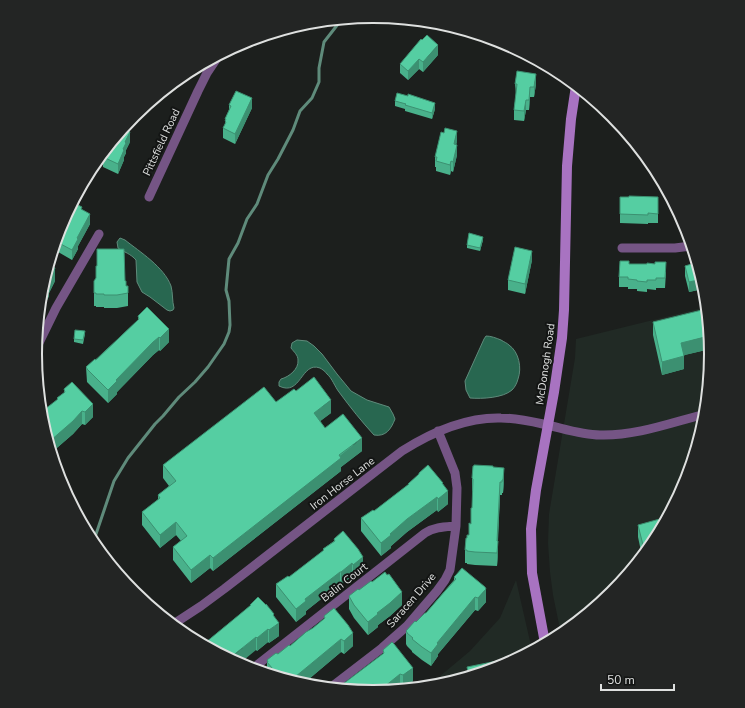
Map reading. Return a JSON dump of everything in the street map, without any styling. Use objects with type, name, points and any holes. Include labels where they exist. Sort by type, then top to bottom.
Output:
[{"type":"main road","name":"McDonogh Road","points":[[544,637],[532,573],[531,543],[536,490],[562,338],[564,304],[566,166],[575,92]]},
{"type":"street","name":"Pittsfield Road","points":[[149,197],[198,91],[214,64]]},
{"type":"street","points":[[42,337],[56,308],[99,234]]},
{"type":"street","points":[[622,248],[686,247]]},
{"type":"street","name":"Iron Horse Lane","points":[[178,621],[224,589],[402,451],[419,440],[438,431],[468,421],[484,418],[502,418],[521,419],[586,434],[613,435],[641,431],[698,416]]},
{"type":"street","name":"Saracen Drive","points":[[337,683],[382,648],[407,626],[437,591],[450,570],[456,526],[457,488],[455,473],[438,431]]},
{"type":"street","name":"Balin Court","points":[[258,664],[425,533],[436,528],[456,526]]},
{"type":"shaded area","points":[[120,238],[125,240],[144,255],[163,272],[171,286],[173,310],[167,310],[142,292],[137,282],[136,260],[118,248],[117,242]]},
{"type":"shaded area","points":[[701,308],[704,354],[703,376],[697,419],[686,460],[678,481],[659,520],[635,556],[607,588],[574,617],[559,627],[550,572],[548,543],[549,514],[575,358],[576,339]]},
{"type":"shaded area","points":[[486,336],[501,340],[512,348],[519,360],[519,375],[515,386],[508,393],[492,397],[470,398],[466,390],[465,381]]},
{"type":"shaded area","points":[[297,340],[307,341],[314,346],[351,391],[367,400],[389,407],[395,419],[388,432],[382,435],[374,435],[347,403],[325,371],[320,368],[314,367],[309,369],[292,387],[286,388],[279,386],[281,379],[290,374],[297,366],[298,360],[296,354],[291,348],[292,343]]},
{"type":"shaded area","points":[[516,580],[531,645],[499,660],[458,674],[436,679],[470,651],[500,618]]},
{"type":"building","points":[[427,35],[438,45],[423,62],[419,59],[408,71],[400,64],[421,39],[422,40]]},
{"type":"building","points":[[517,71],[536,74],[534,87],[530,87],[529,100],[526,100],[524,111],[514,110]]},
{"type":"building","points":[[236,91],[252,98],[235,134],[223,128],[231,106],[229,105]]},
{"type":"building","points":[[397,93],[408,96],[408,94],[435,103],[432,113],[395,101]]},
{"type":"building","points":[[445,128],[457,131],[454,144],[457,145],[453,162],[451,161],[450,165],[436,161],[437,157],[435,157],[441,132],[444,133]]},
{"type":"building","points":[[128,131],[130,132],[118,164],[106,158]]},
{"type":"building","points":[[620,197],[658,197],[658,214],[620,214]]},
{"type":"building","points":[[78,205],[82,207],[81,209],[90,214],[72,250],[61,244]]},
{"type":"building","points":[[469,233],[483,237],[480,248],[467,245]]},
{"type":"building","points":[[515,247],[532,251],[525,284],[508,280]]},
{"type":"building","points":[[97,249],[124,249],[125,281],[126,286],[128,286],[128,293],[104,295],[94,293]]},
{"type":"building","points":[[620,261],[629,261],[629,264],[655,264],[655,262],[666,262],[665,278],[647,280],[647,282],[628,279],[628,277],[619,277]]},
{"type":"building","points":[[691,264],[695,281],[689,282],[685,266]]},
{"type":"building","points":[[147,307],[169,329],[160,338],[159,337],[153,342],[108,390],[86,367],[97,359],[139,319],[138,316]]},
{"type":"building","points":[[701,310],[703,337],[681,343],[684,356],[662,362],[653,322]]},
{"type":"building","points":[[75,330],[85,331],[83,340],[74,339]]},
{"type":"building","points":[[314,377],[331,400],[314,413],[325,428],[343,414],[362,438],[339,455],[341,458],[213,558],[210,555],[191,570],[173,547],[187,536],[176,522],[160,535],[142,512],[160,498],[158,495],[176,481],[163,465],[264,387],[276,402],[294,389],[296,391]]},
{"type":"building","points":[[72,382],[93,404],[85,412],[82,411],[53,439],[46,408],[65,392],[64,389]]},
{"type":"building","points":[[428,465],[448,491],[438,499],[437,497],[407,519],[381,543],[361,518],[373,510],[374,511],[409,484]]},
{"type":"building","points":[[474,465],[504,468],[503,480],[500,482],[497,553],[465,550],[466,538],[467,535],[469,535],[469,523],[471,524],[472,478]]},
{"type":"building","points":[[659,519],[643,545],[638,525]]},
{"type":"building","points":[[343,531],[363,557],[353,565],[352,563],[305,599],[306,601],[296,609],[276,584],[288,576],[289,577],[324,550],[323,549],[335,541],[334,539]]},
{"type":"building","points":[[462,568],[486,589],[478,598],[475,597],[437,643],[438,644],[431,653],[412,639],[413,638],[406,631],[415,621],[416,622],[426,613],[456,579],[454,577]]},
{"type":"building","points":[[385,572],[387,575],[389,574],[402,592],[368,622],[354,605],[349,596]]},
{"type":"building","points":[[258,597],[266,604],[279,623],[269,630],[268,629],[257,638],[256,637],[234,655],[207,641],[251,605]]},
{"type":"building","points":[[334,608],[353,633],[344,641],[341,639],[296,676],[272,669],[267,660],[276,653],[278,654],[289,645],[290,646],[325,618],[324,616]]},
{"type":"building","points":[[392,642],[413,668],[403,675],[400,674],[387,684],[344,683],[384,653],[383,650]]},
{"type":"building","points":[[495,661],[468,671],[467,667]]},
{"type":"waterway","points":[[96,535],[114,481],[128,458],[155,424],[208,367],[224,344],[230,325],[229,301],[226,290],[229,259],[238,243],[247,219],[257,204],[268,175],[293,130],[300,111],[312,98],[319,82],[319,68],[324,42],[337,25]]}]
